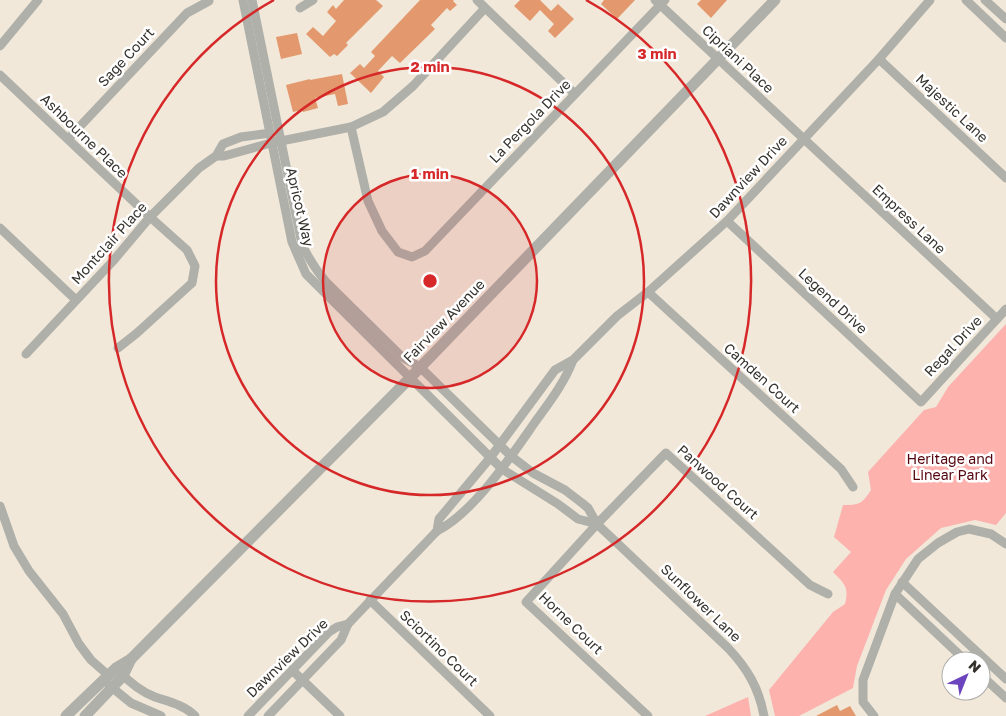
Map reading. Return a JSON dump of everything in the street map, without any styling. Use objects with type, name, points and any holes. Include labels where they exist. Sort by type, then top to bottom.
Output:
[{"type":"street","points":[[0,46],[38,0]]},
{"type":"street","name":"Apricot Way","points":[[243,0],[270,134],[276,143],[302,244],[309,259],[326,282],[402,357],[420,367]]},
{"type":"street","name":"Apricot Way","points":[[252,0],[292,242],[306,274],[410,378]]},
{"type":"street","points":[[300,8],[313,0]]},
{"type":"street","points":[[477,0],[575,94]]},
{"type":"street","name":"Fairview Avenue","points":[[66,716],[131,659],[410,378],[775,0]]},
{"type":"street","name":"Dawnview Drive","points":[[437,531],[439,519],[490,458],[555,370],[573,360],[617,316],[648,292],[727,221],[802,138],[879,59],[930,0]]},
{"type":"street","points":[[966,0],[1006,38]]},
{"type":"street","points":[[985,0],[1006,19]]},
{"type":"street","name":"Sage Court","points":[[68,139],[187,13],[210,1]]},
{"type":"street","name":"Cipriani Place","points":[[660,2],[802,138]]},
{"type":"street","name":"La Pergola Drive","points":[[351,127],[368,201],[382,231],[398,252],[412,257],[425,251],[660,2]]},
{"type":"street","name":"Montclair Place","points":[[216,156],[224,156],[351,127],[383,112],[413,86],[485,8]]},
{"type":"street","name":"Majestic Lane","points":[[879,59],[1006,178]]},
{"type":"street","name":"Ashbourne Place","points":[[0,75],[187,250],[195,266],[192,282],[138,333],[118,348]]},
{"type":"street","name":"Montclair Place","points":[[26,354],[150,217],[199,168],[216,156],[223,144],[241,138],[270,134]]},
{"type":"street","name":"Empress Lane","points":[[802,138],[997,319]]},
{"type":"street","name":"Legend Drive","points":[[727,221],[921,402]]},
{"type":"street","points":[[0,228],[76,300]]},
{"type":"street","name":"Camden Court","points":[[648,292],[841,469],[853,487]]},
{"type":"street","name":"Regal Drive","points":[[921,402],[1006,309]]},
{"type":"street","name":"Dawnview Drive","points":[[268,716],[341,640],[348,624],[370,600],[437,531],[450,524],[502,469],[566,378],[573,360]]},
{"type":"street","name":"Sunflower Lane","points":[[420,367],[511,456],[588,508],[597,524],[728,648],[743,664],[754,683],[761,700],[764,716]]},
{"type":"street","name":"Sunflower Lane","points":[[410,378],[502,469],[558,504],[578,519],[597,524]]},
{"type":"street","name":"Panwood Court","points":[[597,524],[666,453],[810,584],[828,594]]},
{"type":"street","points":[[0,506],[14,546],[29,571],[63,614],[79,644],[91,660],[112,675],[153,696],[180,705],[195,716]]},
{"type":"street","name":"Horne Court","points":[[597,524],[526,602],[648,716]]},
{"type":"street","points":[[874,716],[863,702],[863,680],[895,594],[918,559],[938,543],[957,532],[969,529],[991,534],[1006,544]]},
{"type":"street","points":[[902,582],[1006,679]]},
{"type":"street","points":[[895,594],[955,651]]},
{"type":"street","name":"Sciortino Court","points":[[370,600],[490,716]]},
{"type":"street","name":"Dawnview Drive","points":[[248,716],[329,632],[337,627],[348,624]]},
{"type":"street","points":[[292,670],[340,716]]},
{"type":"street","points":[[112,675],[112,688],[131,703],[161,716]]},
{"type":"street","name":"Fairview Avenue","points":[[84,716],[112,688],[112,675]]},
{"type":"street","points":[[991,684],[1006,698]]},
{"type":"green space","name":"Heritage and Linear Park","points":[[1006,324],[1006,513],[996,525],[975,520],[941,528],[906,559],[886,590],[857,666],[853,688],[799,716],[775,716],[769,690],[833,612],[845,604],[845,586],[833,572],[851,552],[834,537],[843,505],[857,504],[865,498],[871,490],[868,472],[924,410],[936,407],[948,387]]},
{"type":"green space","points":[[748,697],[751,716],[705,716]]},
{"type":"building","points":[[344,0],[376,0],[383,6],[346,43],[348,45],[337,56],[334,54],[330,57],[306,34],[313,27],[323,36],[336,21],[327,12],[333,5],[336,9]]},
{"type":"building","points":[[420,0],[454,0],[457,5],[450,11],[447,8],[431,25],[435,29],[400,63],[392,56],[378,71],[384,77],[371,93],[350,73],[360,64],[364,68],[375,56],[371,52]]},
{"type":"building","points":[[520,0],[540,0],[551,11],[558,4],[574,19],[555,38],[548,31],[554,24],[540,10],[530,21],[514,6]]},
{"type":"building","points":[[604,0],[635,0],[617,19],[601,4]]},
{"type":"building","points":[[701,0],[727,0],[711,18],[697,4]]},
{"type":"building","points":[[297,33],[302,54],[281,59],[276,37]]},
{"type":"building","points":[[342,74],[348,104],[338,106],[335,94],[315,98],[318,108],[303,112],[302,110],[293,112],[286,85]]},
{"type":"building","points":[[837,705],[840,711],[850,706],[856,716],[816,716]]}]
